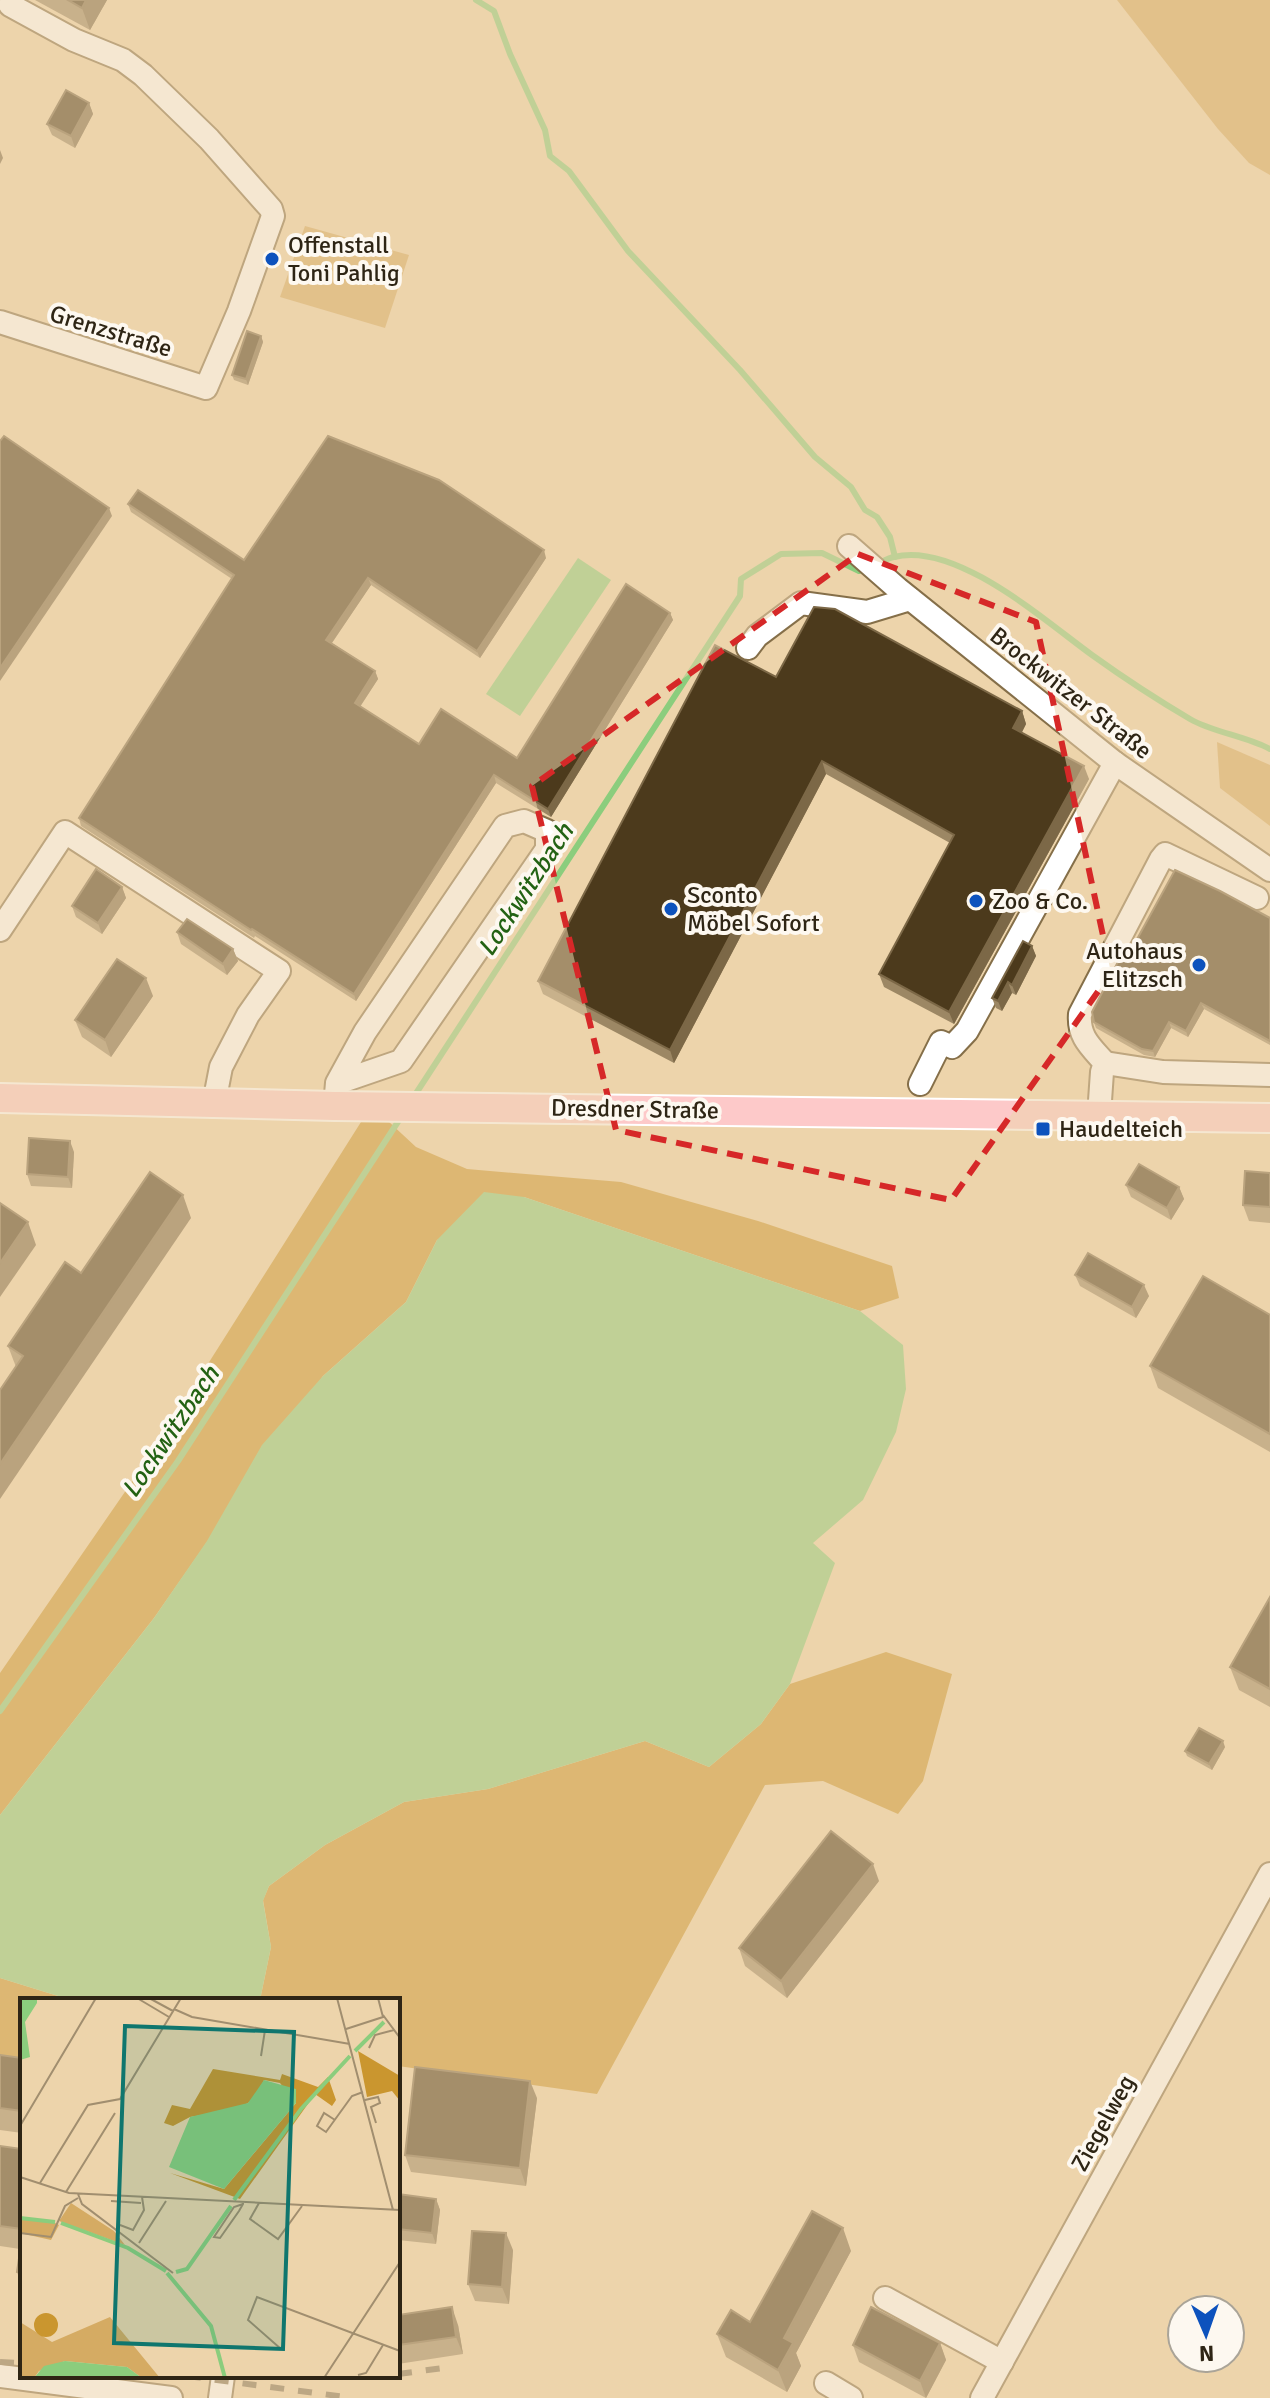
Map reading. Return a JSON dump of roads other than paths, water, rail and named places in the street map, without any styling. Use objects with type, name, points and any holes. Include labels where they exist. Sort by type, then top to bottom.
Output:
[{"type":"main road","name":"Dresdner Straße","points":[[0,1098],[214,1103],[336,1094],[393,1107],[1270,1118]]},
{"type":"street","name":"Grenzstraße","points":[[0,322],[206,388],[253,275],[273,216],[271,209],[209,139],[143,75],[123,60],[74,40],[10,5]]},
{"type":"street","name":"Brockwitzer Straße","points":[[849,546],[910,599],[1115,763],[1270,870]]},
{"type":"street","points":[[748,648],[757,636],[801,603],[867,612],[910,599]]},
{"type":"street","points":[[920,1084],[941,1042],[952,1047],[967,1031],[1115,763]]},
{"type":"street","points":[[524,821],[547,831],[547,849],[401,1061],[336,1094],[365,1032],[505,826],[524,821]]},
{"type":"street","points":[[0,930],[65,832],[279,971],[248,1015],[221,1067],[214,1103]]},
{"type":"street","points":[[1257,898],[1165,854],[1080,1014],[1079,1027],[1083,1037],[1105,1063],[1148,1071],[1270,1075]]},
{"type":"street","points":[[1099,1115],[1105,1063]]},
{"type":"street","name":"Ziegelweg","points":[[982,2398],[1270,1874]]},
{"type":"street","points":[[885,2298],[1002,2362]]},
{"type":"street","points":[[0,2376],[171,2398]]},
{"type":"street","points":[[220,2398],[223,2378]]},
{"type":"street","points":[[826,2383],[851,2398]]},
{"type":"waterway","points":[[476,0],[494,11],[545,130],[550,156],[569,171],[628,251],[740,370],[815,457],[851,487],[865,510],[877,517],[890,537],[895,557]]},
{"type":"waterway","name":"Lockwitzbach","points":[[413,1098],[740,596],[741,579],[781,554],[822,553],[859,571],[866,568]]},
{"type":"waterway","name":"Lockwitzbach","points":[[877,564],[894,557],[918,555],[972,572],[999,587],[1116,672],[1190,719],[1270,749]]},
{"type":"waterway","name":"Lockwitzbach","points":[[0,1711],[178,1461],[403,1114]]},
{"type":"railway","points":[[0,2362],[20,2363]]},
{"type":"railway","points":[[400,2374],[451,2367]]},
{"type":"railway","points":[[202,2378],[353,2398]]},
{"type":"place","name":"Offenstall Toni Pahlig","points":[[272,259]]},
{"type":"place","name":"Zoo & Co.","points":[[976,901]]},
{"type":"place","name":"Sconto Möbel Sofort","points":[[671,909]]},
{"type":"place","name":"Autohaus Elitzsch","points":[[1199,965]]},
{"type":"place","name":"Haudelteich","points":[[1043,1129]]}]
